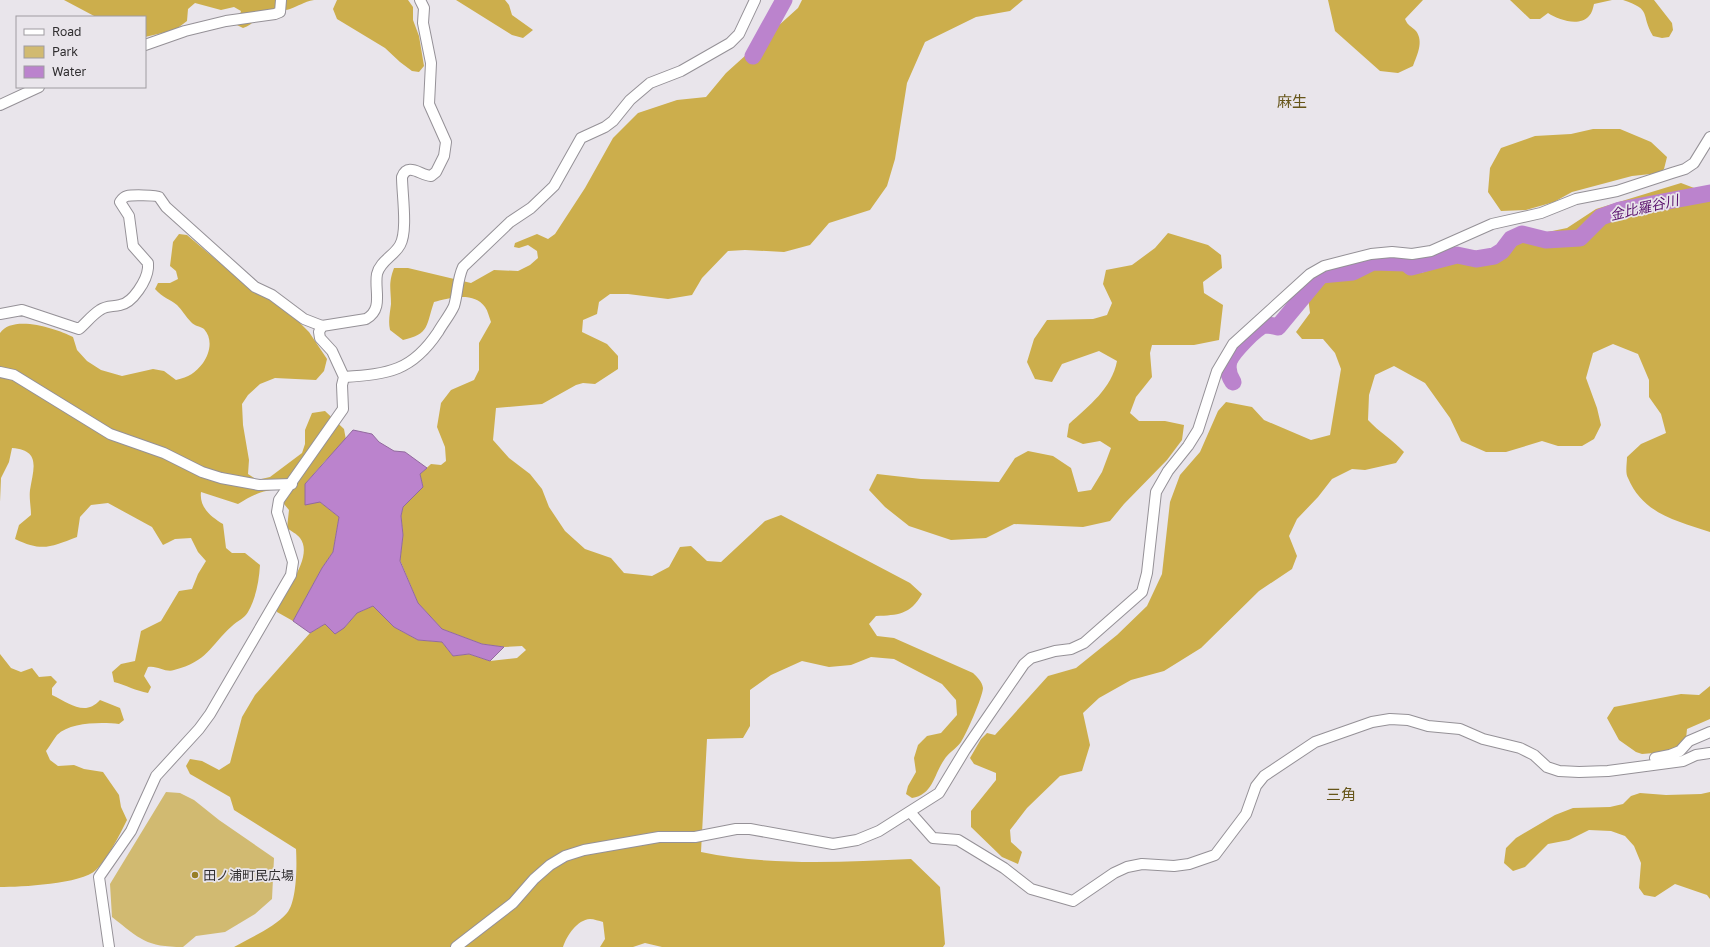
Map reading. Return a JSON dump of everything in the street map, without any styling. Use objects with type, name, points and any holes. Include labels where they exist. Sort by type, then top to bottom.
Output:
[{"type":"street","points":[[146,45],[185,31],[226,21],[275,14],[280,12],[281,0]]},
{"type":"street","points":[[0,314],[22,310],[79,329],[100,310],[109,305],[120,305],[131,301],[137,293],[148,268],[148,264],[133,246],[129,216],[120,202],[128,195],[140,196],[151,194],[159,197],[166,207],[255,287],[272,294],[304,318],[322,326],[366,319],[375,311],[378,295],[377,274],[384,261],[400,245],[403,238],[402,177],[404,172],[408,169],[415,170],[423,175],[431,176],[436,172],[444,156],[446,142],[429,104],[431,64],[423,23],[424,8],[420,0]]},
{"type":"street","points":[[344,377],[374,375],[388,372],[415,360],[427,348],[451,313],[457,294],[459,275],[463,267],[510,222],[531,208],[554,186],[581,138],[609,124],[630,100],[650,83],[680,71],[730,43],[739,34],[755,0]]},
{"type":"street","points":[[0,105],[37,88]]},
{"type":"street","points":[[456,947],[513,903],[534,879],[550,865],[565,856],[584,850],[659,837],[695,836],[736,829],[750,829],[833,844],[857,840],[879,831],[910,812],[939,793],[965,750],[1024,664],[1031,658],[1055,651],[1071,649],[1084,643],[1142,592],[1147,573],[1156,492],[1161,482],[1198,430],[1217,371],[1233,344],[1310,274],[1324,266],[1371,254],[1392,252],[1412,254],[1431,251],[1492,224],[1541,213],[1576,199],[1617,191],[1685,169],[1694,163],[1710,137]]},
{"type":"street","points":[[109,947],[99,877],[131,831],[156,776],[199,729],[210,714],[291,575],[293,562],[277,512],[279,500],[292,484],[343,409],[342,386],[344,377],[332,351],[320,338],[319,332],[322,326]]},
{"type":"street","points":[[0,372],[14,375],[110,434],[164,453],[202,472],[221,478],[259,485],[292,484]]},
{"type":"street","points":[[910,812],[933,838],[958,840],[1004,868],[1031,889],[1073,901],[1114,873],[1127,867],[1142,864],[1174,866],[1189,864],[1215,855],[1246,814],[1256,786],[1264,776],[1315,742],[1372,722],[1390,719],[1408,720],[1428,726],[1460,729],[1483,738],[1520,748],[1534,755],[1547,767],[1559,771],[1579,772],[1618,770],[1683,761],[1696,755],[1710,753]]},
{"type":"street","points":[[1618,770],[1624,764],[1670,755],[1680,751],[1689,741],[1710,732]]},
{"type":"green space","name":"田ノ浦町民広場","points":[[166,792],[180,793],[194,800],[219,820],[274,858],[272,899],[255,914],[225,932],[196,936],[183,947],[170,947],[144,940],[112,917],[110,884]]},
{"type":"shaded area","points":[[64,0],[314,0],[287,10],[275,9],[266,11],[250,25],[243,28],[237,25],[241,11],[234,7],[221,10],[195,3],[188,9],[187,21],[175,30],[146,37],[146,16],[94,16]]},
{"type":"shaded area","points":[[337,0],[408,0],[413,7],[413,20],[419,36],[424,66],[419,72],[412,71],[385,48],[337,19],[333,9]]},
{"type":"shaded area","points":[[456,0],[505,0],[509,5],[512,15],[533,30],[523,38],[512,35]]},
{"type":"shaded area","points":[[802,0],[1023,0],[1010,11],[976,17],[925,42],[907,83],[895,159],[887,186],[870,210],[829,223],[810,245],[784,252],[745,250],[728,251],[702,278],[692,295],[668,299],[628,294],[610,294],[599,302],[597,314],[583,320],[582,332],[607,344],[618,356],[618,369],[595,384],[583,383],[576,385],[542,404],[496,408],[493,440],[509,458],[530,474],[542,489],[549,507],[565,531],[585,549],[611,558],[624,573],[652,576],[669,567],[680,547],[691,546],[707,561],[721,562],[765,521],[781,515],[910,583],[922,594],[908,610],[897,614],[876,616],[869,624],[877,636],[894,638],[973,673],[980,681],[983,688],[977,707],[963,738],[946,758],[929,788],[919,796],[912,798],[906,794],[908,786],[916,772],[914,758],[918,745],[927,736],[941,733],[957,715],[956,700],[942,684],[894,659],[871,657],[851,665],[829,667],[802,661],[771,675],[750,690],[750,726],[743,738],[707,739],[701,852],[753,859],[806,862],[911,859],[940,887],[945,944],[943,947],[662,947],[645,943],[633,947],[600,947],[605,939],[603,922],[590,919],[581,922],[573,929],[563,947],[234,947],[269,928],[287,913],[295,892],[296,849],[234,810],[230,797],[190,774],[186,766],[190,759],[202,761],[219,770],[230,763],[242,717],[255,695],[310,633],[325,624],[344,628],[357,613],[373,606],[394,627],[418,640],[442,642],[453,656],[469,654],[490,661],[517,658],[526,650],[522,646],[504,647],[482,644],[442,629],[418,603],[400,560],[403,535],[401,516],[403,507],[423,487],[420,474],[431,464],[441,465],[446,461],[445,447],[437,427],[441,403],[451,390],[474,380],[479,370],[479,343],[491,322],[488,312],[480,302],[468,297],[447,299],[434,302],[428,323],[423,331],[412,338],[403,340],[390,330],[389,327],[391,304],[390,282],[394,268],[408,268],[471,283],[494,270],[518,271],[530,265],[538,258],[537,251],[528,245],[519,248],[514,247],[515,243],[537,234],[548,239],[555,234],[585,188],[613,138],[638,113],[677,100],[706,97],[726,73],[798,8]]},
{"type":"shaded area","points":[[1328,0],[1423,0],[1405,19],[1408,25],[1416,31],[1420,44],[1413,66],[1398,73],[1380,71],[1335,31]]},
{"type":"shaded area","points":[[1510,0],[1612,0],[1594,4],[1592,12],[1589,16],[1575,22],[1563,20],[1548,13],[1540,19],[1530,19]]},
{"type":"shaded area","points":[[1623,0],[1654,0],[1672,23],[1673,30],[1669,37],[1662,38],[1653,36],[1642,10],[1639,7]]},
{"type":"shaded area","points":[[1593,129],[1620,129],[1651,142],[1667,157],[1664,169],[1660,173],[1632,176],[1572,192],[1554,202],[1526,210],[1501,211],[1488,192],[1490,168],[1501,148],[1535,136],[1571,134]]},
{"type":"shaded area","points":[[1681,183],[1710,194],[1710,532],[1674,520],[1652,508],[1642,500],[1634,490],[1627,476],[1627,457],[1641,444],[1666,433],[1661,414],[1649,397],[1649,380],[1638,354],[1613,344],[1593,353],[1586,378],[1597,408],[1601,425],[1594,439],[1582,446],[1558,446],[1542,441],[1506,452],[1486,452],[1461,441],[1450,418],[1425,383],[1394,366],[1375,375],[1369,395],[1368,420],[1404,452],[1396,463],[1365,470],[1352,469],[1332,479],[1318,497],[1297,519],[1289,536],[1297,556],[1292,569],[1259,591],[1201,648],[1164,671],[1131,680],[1099,698],[1083,713],[1090,745],[1082,771],[1060,776],[1027,808],[1010,830],[1011,842],[1022,852],[1018,864],[1002,857],[971,827],[971,811],[996,780],[996,773],[974,764],[970,758],[981,739],[987,733],[995,735],[1048,676],[1076,668],[1117,635],[1147,606],[1162,574],[1170,502],[1180,475],[1200,452],[1218,411],[1226,402],[1252,407],[1264,420],[1311,440],[1330,435],[1341,369],[1335,353],[1323,339],[1302,339],[1296,332],[1310,313],[1308,297],[1328,280],[1353,277],[1373,267],[1403,266],[1421,273],[1523,237],[1567,228],[1596,209]]},
{"type":"shaded area","points":[[1168,233],[1208,245],[1221,255],[1222,268],[1203,282],[1204,293],[1223,305],[1219,340],[1194,345],[1152,345],[1150,353],[1152,377],[1136,397],[1130,413],[1139,421],[1165,421],[1184,425],[1182,440],[1167,460],[1124,504],[1110,521],[1083,527],[1014,524],[986,538],[951,540],[909,526],[885,507],[869,490],[877,474],[921,479],[999,482],[1015,458],[1028,451],[1053,456],[1071,468],[1078,492],[1091,490],[1102,472],[1111,448],[1100,441],[1083,444],[1067,437],[1069,424],[1099,396],[1110,380],[1117,361],[1099,351],[1062,364],[1052,382],[1035,379],[1027,362],[1034,339],[1047,320],[1093,319],[1107,315],[1112,303],[1103,284],[1106,270],[1132,265],[1155,248]]},
{"type":"shaded area","points":[[179,234],[187,235],[253,291],[271,298],[296,319],[309,332],[327,359],[324,371],[316,380],[275,378],[260,384],[248,395],[242,404],[243,425],[249,460],[248,474],[257,480],[270,477],[302,453],[305,444],[305,430],[312,413],[325,411],[344,429],[346,440],[305,484],[320,502],[339,517],[333,552],[322,568],[293,621],[277,612],[277,606],[297,573],[304,554],[303,545],[300,538],[287,528],[289,510],[284,504],[283,489],[259,493],[238,504],[201,492],[204,507],[214,518],[223,524],[226,548],[232,553],[245,553],[260,565],[257,589],[247,614],[232,626],[201,658],[171,671],[148,667],[144,676],[151,687],[148,693],[114,682],[112,672],[121,664],[135,661],[141,631],[161,621],[179,591],[192,589],[198,574],[206,561],[198,552],[191,538],[175,539],[163,545],[152,527],[108,503],[91,505],[80,517],[77,537],[46,547],[32,546],[15,539],[19,525],[31,515],[30,493],[34,468],[32,457],[28,453],[12,448],[9,462],[1,478],[0,502],[0,333],[6,327],[15,324],[46,327],[73,337],[77,350],[87,361],[101,370],[122,376],[153,369],[164,371],[176,380],[188,376],[203,363],[210,346],[209,337],[204,329],[192,323],[177,305],[155,289],[158,283],[170,283],[178,279],[176,271],[170,266],[173,242]]},
{"type":"shaded area","points":[[0,654],[11,668],[21,672],[32,668],[39,677],[51,676],[57,682],[52,688],[52,695],[71,705],[89,708],[100,700],[120,708],[124,720],[119,724],[95,723],[78,725],[57,735],[46,751],[50,760],[58,766],[74,765],[84,769],[103,772],[119,795],[121,807],[127,820],[105,859],[96,870],[89,875],[65,882],[0,887]]},
{"type":"shaded area","points":[[1710,686],[1710,719],[1687,729],[1686,739],[1680,746],[1666,752],[1642,754],[1636,752],[1619,740],[1607,718],[1614,707],[1681,694],[1699,695]]},
{"type":"shaded area","points":[[1710,792],[1710,899],[1707,895],[1675,884],[1655,897],[1644,895],[1639,888],[1641,863],[1634,846],[1625,836],[1611,831],[1589,830],[1569,840],[1548,844],[1525,867],[1513,871],[1504,863],[1506,848],[1516,838],[1555,815],[1573,808],[1610,807],[1623,804],[1631,796],[1640,793],[1666,795],[1701,794]]},
{"type":"water","points":[[353,430],[372,434],[379,442],[394,451],[405,452],[427,468],[420,474],[423,487],[403,507],[401,516],[403,535],[400,561],[418,603],[442,629],[482,644],[504,647],[490,661],[469,654],[453,656],[442,642],[418,640],[394,627],[373,606],[357,613],[344,628],[335,634],[325,624],[310,633],[293,621],[322,568],[333,552],[339,517],[320,502],[305,505],[305,484]]},
{"type":"waterway","points":[[753,56],[784,0]]},
{"type":"waterway","name":"金比羅谷川","points":[[1233,382],[1229,375],[1228,366],[1229,361],[1235,352],[1245,340],[1261,327],[1265,325],[1278,327],[1321,275],[1353,272],[1373,262],[1406,263],[1411,267],[1457,255],[1476,259],[1494,256],[1502,251],[1511,239],[1522,234],[1546,240],[1580,238],[1601,217],[1620,210],[1710,193]]},
{"type":"place","name":"田ノ浦町民広場","points":[[195,875]]},
{"type":"district","name":"麻生","points":[[1292,101]]},
{"type":"district","name":"三角","points":[[1341,794]]}]
